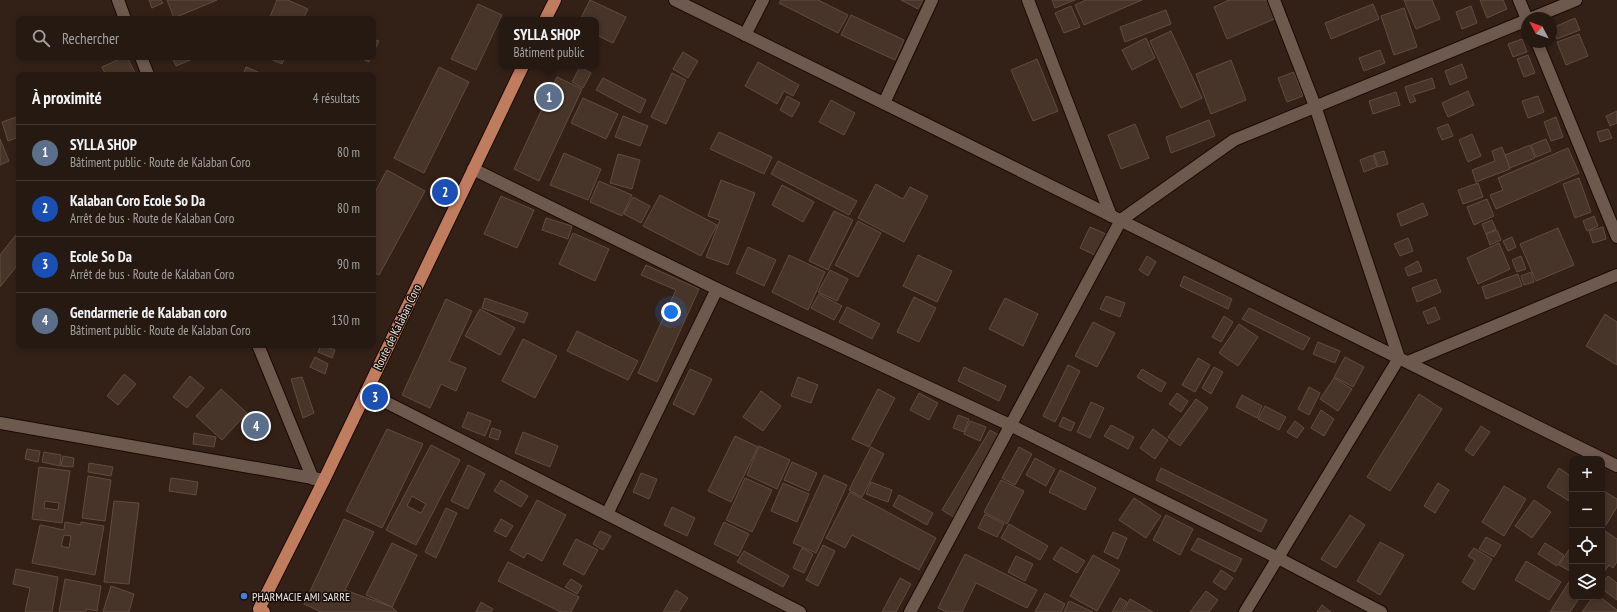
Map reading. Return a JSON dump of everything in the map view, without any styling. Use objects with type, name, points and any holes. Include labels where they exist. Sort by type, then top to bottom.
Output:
[{"type":"main road","points":[[546,17],[555,0]]},
{"type":"main road","name":"Route de Kalaban Coro","points":[[260,611],[318,480],[366,392],[522,69]]},
{"type":"street","points":[[118,0],[124,16]]},
{"type":"street","points":[[675,0],[1617,466]]},
{"type":"street","points":[[746,35],[763,0]]},
{"type":"street","points":[[884,103],[932,0]]},
{"type":"street","points":[[1028,0],[1116,218]]},
{"type":"street","points":[[1274,0],[1315,106],[1403,360]]},
{"type":"street","points":[[1519,0],[1524,12]]},
{"type":"street","points":[[1547,12],[1576,0]]},
{"type":"street","points":[[910,612],[1010,425],[1116,218],[1234,140],[1521,21]]},
{"type":"street","points":[[1539,48],[1617,237]]},
{"type":"street","points":[[142,60],[147,72]]},
{"type":"street","points":[[473,169],[717,289],[1010,425],[1278,558],[1381,612]]},
{"type":"street","points":[[1245,612],[1403,360],[1617,275]]},
{"type":"street","points":[[607,514],[717,289]]},
{"type":"street","points":[[259,348],[318,480]]},
{"type":"street","points":[[366,392],[800,612]]},
{"type":"street","points":[[0,423],[318,480]]},
{"type":"building","points":[[149,0],[161,0],[163,3],[152,8]]},
{"type":"building","points":[[167,0],[217,0],[179,16],[173,16]]},
{"type":"building","points":[[277,0],[288,0],[308,9],[304,16],[270,16]]},
{"type":"building","points":[[590,0],[626,17],[613,43],[599,36],[599,17],[582,17]]},
{"type":"building","points":[[781,0],[818,0],[848,15],[838,33],[779,3]]},
{"type":"building","points":[[901,0],[923,0],[918,9]]},
{"type":"building","points":[[1052,0],[1075,0],[1055,8]]},
{"type":"building","points":[[1086,0],[1142,0],[1084,25],[1075,5]]},
{"type":"building","points":[[1229,0],[1270,0],[1277,18],[1227,39],[1214,7]]},
{"type":"building","points":[[1404,0],[1432,0],[1440,19],[1416,29]]},
{"type":"building","points":[[1480,0],[1503,0],[1507,9],[1487,18]]},
{"type":"building","points":[[478,4],[502,15],[499,17],[499,21],[476,70],[451,59]]},
{"type":"building","points":[[1373,4],[1379,19],[1331,39],[1325,23]]},
{"type":"building","points":[[1071,6],[1080,27],[1064,33],[1055,13]]},
{"type":"building","points":[[1471,6],[1477,23],[1462,29],[1456,12]]},
{"type":"building","points":[[1404,8],[1417,47],[1394,55],[1381,16]]},
{"type":"building","points":[[1166,10],[1171,24],[1125,42],[1120,27]]},
{"type":"building","points":[[851,15],[904,40],[895,60],[841,35]]},
{"type":"building","points":[[1575,18],[1580,30],[1557,39],[1557,26]]},
{"type":"building","points":[[1171,31],[1202,98],[1181,108],[1150,41]]},
{"type":"building","points":[[1579,34],[1588,56],[1566,65],[1557,42]]},
{"type":"building","points":[[1146,38],[1155,58],[1132,70],[1122,50]]},
{"type":"building","points":[[1521,39],[1521,48],[1525,48],[1527,52],[1513,57],[1508,44]]},
{"type":"building","points":[[376,40],[379,41],[376,47]]},
{"type":"building","points":[[1380,50],[1385,63],[1364,71],[1359,58]]},
{"type":"building","points":[[683,52],[698,61],[688,78],[673,69]]},
{"type":"building","points":[[1528,55],[1535,73],[1524,77],[1517,59]]},
{"type":"building","points":[[1037,59],[1058,111],[1033,121],[1011,70]]},
{"type":"building","points":[[117,60],[128,60],[134,72],[104,72],[102,67]]},
{"type":"building","points":[[173,60],[190,60],[176,66]]},
{"type":"building","points":[[273,60],[284,60],[282,64]]},
{"type":"building","points":[[1231,60],[1246,100],[1211,114],[1196,74]]},
{"type":"building","points":[[758,62],[799,85],[793,96],[784,91],[777,104],[745,86]]},
{"type":"building","points":[[1462,64],[1467,78],[1450,85],[1445,71]]},
{"type":"building","points":[[246,67],[258,72],[244,72]]},
{"type":"building","points":[[439,67],[469,82],[424,173],[394,158]]},
{"type":"building","points":[[579,69],[584,69],[591,73],[583,88],[572,82]]},
{"type":"building","points":[[1294,72],[1303,96],[1287,102],[1278,78]]},
{"type":"building","points":[[672,73],[686,80],[666,124],[651,117]]},
{"type":"building","points":[[557,77],[582,89],[539,181],[514,169]]},
{"type":"building","points":[[603,78],[646,100],[640,113],[596,90]]},
{"type":"building","points":[[1432,78],[1435,88],[1413,95],[1416,101],[1410,103],[1405,87]]},
{"type":"building","points":[[1468,91],[1474,105],[1448,117],[1442,103]]},
{"type":"building","points":[[1396,92],[1400,105],[1373,114],[1369,101]]},
{"type":"building","points":[[787,96],[800,103],[792,117],[780,110]]},
{"type":"building","points":[[1538,96],[1544,112],[1528,118],[1522,101]]},
{"type":"building","points":[[583,98],[618,114],[606,139],[571,123]]},
{"type":"building","points":[[831,100],[855,113],[844,135],[819,122]]},
{"type":"building","points":[[1617,111],[1617,123],[1610,126],[1606,116]]},
{"type":"building","points":[[623,116],[648,126],[640,146],[615,137]]},
{"type":"building","points":[[16,117],[16,138],[8,141],[2,122]]},
{"type":"building","points":[[1556,117],[1563,137],[1551,141],[1544,122]]},
{"type":"building","points":[[1209,120],[1215,136],[1171,153],[1166,137]]},
{"type":"building","points":[[1135,124],[1149,158],[1121,169],[1108,135]]},
{"type":"building","points":[[1448,124],[1453,136],[1442,140],[1437,128]]},
{"type":"building","points":[[1608,129],[1612,138],[1600,142],[1597,132]]},
{"type":"building","points":[[719,132],[772,157],[764,174],[710,149]]},
{"type":"building","points":[[1472,134],[1481,156],[1468,162],[1459,140]]},
{"type":"building","points":[[0,139],[9,161],[0,165]]},
{"type":"building","points":[[1546,139],[1551,151],[1536,157],[1531,145]]},
{"type":"building","points":[[1530,145],[1535,158],[1510,168],[1505,155]]},
{"type":"building","points":[[1502,147],[1510,169],[1476,182],[1472,170],[1495,161],[1492,151]]},
{"type":"building","points":[[1568,148],[1579,173],[1496,209],[1490,195],[1503,190],[1498,178]]},
{"type":"building","points":[[1384,151],[1388,164],[1378,167],[1374,154]]},
{"type":"building","points":[[564,153],[601,169],[588,200],[550,185]]},
{"type":"building","points":[[618,154],[640,160],[632,189],[610,183]]},
{"type":"building","points":[[1373,155],[1377,167],[1364,172],[1360,160]]},
{"type":"building","points":[[778,161],[857,201],[849,215],[771,174]]},
{"type":"building","points":[[387,170],[425,191],[379,275],[376,274],[376,190]]},
{"type":"building","points":[[1579,178],[1591,212],[1575,218],[1563,184]]},
{"type":"building","points":[[721,180],[755,193],[728,265],[706,257],[720,220],[708,216]]},
{"type":"building","points":[[599,181],[632,195],[622,216],[590,202]]},
{"type":"building","points":[[1478,183],[1483,197],[1463,204],[1458,190]]},
{"type":"building","points":[[876,184],[903,199],[910,187],[928,196],[904,242],[858,218]]},
{"type":"building","points":[[782,185],[814,202],[803,222],[772,205]]},
{"type":"building","points":[[660,195],[717,225],[701,256],[643,226]]},
{"type":"building","points":[[501,196],[534,210],[517,248],[484,234]]},
{"type":"building","points":[[633,197],[650,206],[641,223],[624,214]]},
{"type":"building","points":[[1487,199],[1494,216],[1474,225],[1467,207]]},
{"type":"building","points":[[1423,203],[1428,215],[1401,226],[1397,214]]},
{"type":"building","points":[[834,211],[853,220],[828,270],[809,261]]},
{"type":"building","points":[[1594,216],[1598,226],[1587,231],[1583,221]]},
{"type":"building","points":[[546,218],[572,226],[568,239],[542,230]]},
{"type":"building","points":[[1492,220],[1496,229],[1486,234],[1482,224]]},
{"type":"building","points":[[858,221],[881,233],[858,277],[835,265]]},
{"type":"building","points":[[1090,227],[1106,234],[1097,256],[1080,248]]},
{"type":"building","points":[[1603,227],[1606,239],[1593,243],[1589,231]]},
{"type":"building","points":[[1558,228],[1574,265],[1536,281],[1520,244]]},
{"type":"building","points":[[1497,230],[1501,240],[1490,245],[1486,234]]},
{"type":"building","points":[[573,233],[609,249],[595,281],[559,264]]},
{"type":"building","points":[[16,235],[16,267],[0,287],[0,255]]},
{"type":"building","points":[[1512,237],[1516,247],[1508,251],[1503,241]]},
{"type":"building","points":[[1408,238],[1413,251],[1400,256],[1394,244]]},
{"type":"building","points":[[1499,243],[1510,269],[1478,284],[1467,258]]},
{"type":"building","points":[[748,247],[776,260],[764,286],[736,273]]},
{"type":"building","points":[[789,255],[825,272],[808,310],[772,292]]},
{"type":"building","points":[[918,255],[952,271],[937,302],[903,286]]},
{"type":"building","points":[[1147,256],[1156,262],[1148,276],[1139,270]]},
{"type":"building","points":[[1521,256],[1526,269],[1517,272],[1512,260]]},
{"type":"building","points":[[1418,261],[1422,271],[1408,276],[1405,268]]},
{"type":"building","points":[[646,265],[699,289],[657,382],[638,373],[676,290],[641,275]]},
{"type":"building","points":[[830,270],[848,279],[837,301],[818,292]]},
{"type":"building","points":[[1531,272],[1534,282],[1524,285],[1521,276]]},
{"type":"building","points":[[1518,274],[1522,286],[1486,299],[1482,287]]},
{"type":"building","points":[[1184,276],[1232,299],[1228,309],[1180,286]]},
{"type":"building","points":[[1436,279],[1441,292],[1417,302],[1412,288]]},
{"type":"building","points":[[819,294],[842,306],[834,320],[811,308]]},
{"type":"building","points":[[1106,296],[1125,303],[1120,317],[1100,309]]},
{"type":"building","points":[[914,297],[936,308],[919,342],[897,332]]},
{"type":"building","points":[[485,298],[528,313],[524,323],[482,308]]},
{"type":"building","points":[[1005,298],[1038,314],[1023,346],[989,329]]},
{"type":"building","points":[[446,299],[472,311],[449,361],[466,368],[456,391],[441,384],[430,408],[402,395]]},
{"type":"building","points":[[847,307],[880,324],[872,339],[839,322]]},
{"type":"building","points":[[1435,307],[1440,319],[1428,324],[1423,312]]},
{"type":"building","points":[[1249,308],[1310,338],[1303,350],[1242,319]]},
{"type":"building","points":[[480,309],[515,328],[500,355],[465,336]]},
{"type":"building","points":[[1605,314],[1617,322],[1617,365],[1586,346]]},
{"type":"building","points":[[1224,316],[1233,322],[1221,342],[1212,337]]},
{"type":"building","points":[[1093,322],[1115,333],[1097,367],[1075,356]]},
{"type":"building","points":[[1239,324],[1258,337],[1238,366],[1219,353]]},
{"type":"building","points":[[577,331],[638,361],[628,380],[567,351]]},
{"type":"building","points":[[523,339],[557,356],[535,398],[502,381]]},
{"type":"building","points":[[1318,342],[1340,351],[1335,363],[1313,354]]},
{"type":"building","points":[[320,348],[329,348],[335,350],[332,358],[318,352]]},
{"type":"building","points":[[315,357],[328,364],[325,374],[310,367]]},
{"type":"building","points":[[1345,357],[1364,367],[1353,387],[1334,377]]},
{"type":"building","points":[[1198,358],[1210,365],[1195,392],[1182,385]]},
{"type":"building","points":[[1068,365],[1080,371],[1055,422],[1043,416]]},
{"type":"building","points":[[964,367],[1006,386],[999,401],[958,381]]},
{"type":"building","points":[[1214,367],[1223,372],[1211,394],[1202,388]]},
{"type":"building","points":[[690,369],[712,379],[694,415],[673,404]]},
{"type":"building","points":[[1142,369],[1166,383],[1161,392],[1137,377]]},
{"type":"building","points":[[124,374],[136,384],[118,405],[107,396]]},
{"type":"building","points":[[190,376],[204,388],[187,408],[173,397]]},
{"type":"building","points":[[302,377],[314,413],[303,418],[291,379]]},
{"type":"building","points":[[798,377],[818,385],[811,403],[791,396]]},
{"type":"building","points":[[1334,378],[1352,389],[1338,411],[1320,399]]},
{"type":"building","points":[[1309,387],[1320,393],[1309,415],[1298,409]]},
{"type":"building","points":[[221,389],[247,413],[222,440],[196,416]]},
{"type":"building","points":[[878,389],[895,398],[869,447],[852,439]]},
{"type":"building","points":[[761,391],[781,406],[763,431],[743,417]]},
{"type":"building","points":[[919,393],[938,403],[929,420],[910,410]]},
{"type":"building","points":[[1177,393],[1188,401],[1181,412],[1169,404]]},
{"type":"building","points":[[1419,394],[1442,409],[1390,491],[1367,477]]},
{"type":"building","points":[[1242,395],[1262,406],[1257,418],[1236,407]]},
{"type":"building","points":[[1196,399],[1208,408],[1180,446],[1168,437]]},
{"type":"building","points":[[1091,402],[1104,408],[1090,438],[1077,432]]},
{"type":"building","points":[[1265,406],[1286,417],[1279,430],[1258,419]]},
{"type":"building","points":[[1321,410],[1334,419],[1324,436],[1311,428]]},
{"type":"building","points":[[468,412],[491,421],[485,436],[462,427]]},
{"type":"building","points":[[958,415],[969,419],[964,432],[953,428]]},
{"type":"building","points":[[1063,417],[1075,423],[1071,431],[1059,426]]},
{"type":"building","points":[[970,421],[986,427],[980,441],[964,434]]},
{"type":"building","points":[[1295,421],[1304,428],[1297,438],[1287,432]]},
{"type":"building","points":[[1111,425],[1134,437],[1128,449],[1104,436]]},
{"type":"building","points":[[1481,426],[1490,432],[1473,456],[1465,450]]},
{"type":"building","points":[[492,428],[501,431],[498,440],[489,437]]},
{"type":"building","points":[[387,429],[423,444],[382,528],[346,511]]},
{"type":"building","points":[[1153,429],[1168,440],[1155,459],[1140,448]]},
{"type":"building","points":[[990,430],[1002,437],[955,518],[942,510]]},
{"type":"building","points":[[523,432],[558,446],[550,467],[515,453]]},
{"type":"building","points":[[194,433],[216,437],[214,447],[193,444]]},
{"type":"building","points":[[735,436],[758,447],[731,502],[708,491]]},
{"type":"building","points":[[431,445],[460,460],[416,545],[386,530]],"holes":[[[412,496],[426,504],[421,513],[407,506]]]},
{"type":"building","points":[[759,446],[790,460],[777,489],[747,475]]},
{"type":"building","points":[[871,447],[884,454],[862,497],[849,490]]},
{"type":"building","points":[[1019,447],[1032,454],[1015,485],[1002,478]]},
{"type":"building","points":[[27,449],[40,451],[38,462],[25,459]]},
{"type":"building","points":[[44,452],[61,455],[60,466],[42,462]]},
{"type":"building","points":[[63,456],[74,458],[73,467],[61,466]]},
{"type":"building","points":[[1035,458],[1055,469],[1046,486],[1026,475]]},
{"type":"building","points":[[792,462],[817,473],[809,491],[784,480]]},
{"type":"building","points":[[89,463],[113,467],[111,476],[88,472]]},
{"type":"building","points":[[468,465],[485,474],[468,509],[451,501]]},
{"type":"building","points":[[39,467],[70,471],[62,523],[32,519]],"holes":[[[45,501],[59,503],[58,510],[44,508]]]},
{"type":"building","points":[[1161,468],[1267,520],[1261,532],[1156,480]]},
{"type":"building","points":[[1559,468],[1569,475],[1569,501],[1547,487]]},
{"type":"building","points":[[1060,470],[1096,488],[1085,510],[1049,492]]},
{"type":"building","points":[[641,473],[657,479],[649,499],[633,492]]},
{"type":"building","points":[[824,475],[847,485],[816,553],[793,543]]},
{"type":"building","points":[[88,476],[111,480],[105,521],[82,518]]},
{"type":"building","points":[[171,478],[198,482],[196,495],[169,491]]},
{"type":"building","points":[[745,478],[772,490],[752,532],[726,520]]},
{"type":"building","points":[[501,480],[528,496],[521,507],[494,491]]},
{"type":"building","points":[[1001,480],[1024,491],[1007,524],[984,512]]},
{"type":"building","points":[[871,482],[892,490],[888,502],[866,494]]},
{"type":"building","points":[[783,483],[809,494],[797,522],[771,511]]},
{"type":"building","points":[[1438,483],[1449,490],[1435,513],[1424,506]]},
{"type":"building","points":[[1504,486],[1526,499],[1504,536],[1482,522]]},
{"type":"building","points":[[850,492],[936,538],[919,570],[852,535],[845,548],[826,538]]},
{"type":"building","points":[[1605,492],[1617,499],[1617,507],[1606,525]]},
{"type":"building","points":[[899,495],[933,513],[927,525],[893,506]]},
{"type":"building","points":[[1134,498],[1161,516],[1146,538],[1119,520]]},
{"type":"building","points":[[537,500],[566,515],[542,561],[527,553],[524,558],[510,550]]},
{"type":"building","points":[[1534,500],[1551,512],[1532,538],[1515,526]]},
{"type":"building","points":[[114,501],[139,503],[129,584],[104,582]]},
{"type":"building","points":[[672,507],[695,518],[687,536],[664,525]]},
{"type":"building","points":[[446,508],[457,513],[436,558],[425,552]]},
{"type":"building","points":[[985,514],[1004,524],[997,537],[978,528]]},
{"type":"building","points":[[1166,515],[1193,529],[1180,555],[1153,540]]},
{"type":"building","points":[[1350,515],[1365,525],[1336,568],[1321,559]]},
{"type":"building","points":[[344,519],[374,532],[345,590],[392,607],[397,612],[321,612],[304,604]]},
{"type":"building","points":[[501,519],[513,526],[506,537],[494,531]]},
{"type":"building","points":[[65,522],[81,525],[81,522],[104,526],[95,575],[32,563],[40,525],[64,530]],"holes":[[[64,535],[71,536],[69,548],[61,546]]]},
{"type":"building","points":[[724,522],[749,534],[738,556],[714,544]]},
{"type":"building","points":[[1009,524],[1048,546],[1040,560],[1001,538]]},
{"type":"building","points":[[600,531],[611,536],[603,550],[593,544]]},
{"type":"building","points":[[1605,531],[1617,539],[1617,562],[1613,568],[1609,565],[1605,571]]},
{"type":"building","points":[[1113,532],[1127,538],[1118,559],[1104,552]]},
{"type":"building","points":[[1486,537],[1501,545],[1494,557],[1479,549]]},
{"type":"building","points":[[1198,538],[1242,559],[1235,572],[1191,550]]},
{"type":"building","points":[[576,539],[598,550],[584,575],[563,564]]},
{"type":"building","points":[[1380,542],[1404,555],[1380,595],[1357,581]]},
{"type":"building","points":[[392,543],[417,555],[392,607],[366,595]]},
{"type":"building","points":[[1545,543],[1564,555],[1557,566],[1538,554]]},
{"type":"building","points":[[823,545],[835,551],[818,586],[806,580]]},
{"type":"building","points":[[1061,547],[1085,561],[1077,573],[1053,559]]},
{"type":"building","points":[[802,548],[813,554],[804,573],[793,568]]},
{"type":"building","points":[[1474,548],[1492,559],[1474,590],[1462,582],[1475,560],[1468,556]]},
{"type":"building","points":[[1569,550],[1569,570],[1559,565]]},
{"type":"building","points":[[744,551],[789,576],[783,587],[737,562]]},
{"type":"building","points":[[965,554],[1037,590],[1027,608],[976,583],[962,612],[947,612],[938,608]]},
{"type":"building","points":[[1093,555],[1120,570],[1097,611],[1070,596]]},
{"type":"building","points":[[1016,556],[1033,564],[1025,581],[1008,572]]},
{"type":"building","points":[[1526,561],[1561,582],[1549,600],[1515,580]]},
{"type":"building","points":[[508,562],[579,597],[571,612],[561,612],[498,581]]},
{"type":"building","points":[[16,569],[58,577],[52,612],[25,612],[30,588],[13,584]]},
{"type":"building","points":[[1221,570],[1233,578],[1225,590],[1213,582]]},
{"type":"building","points":[[1608,576],[1617,583],[1617,600],[1605,591],[1605,580]]},
{"type":"building","points":[[900,578],[911,584],[896,612],[882,612]]},
{"type":"building","points":[[65,579],[101,586],[97,611],[86,609],[86,612],[59,612]]},
{"type":"building","points":[[571,579],[582,586],[577,594],[565,587]]},
{"type":"building","points":[[1569,582],[1569,600],[1578,600],[1570,612],[1550,612]]},
{"type":"building","points":[[111,586],[134,594],[129,612],[103,612]]},
{"type":"building","points":[[676,590],[688,598],[679,612],[663,612]]},
{"type":"building","points":[[1206,591],[1218,600],[1209,612],[1190,612]]},
{"type":"building","points":[[1045,593],[1065,604],[1061,612],[1035,612]]},
{"type":"building","points":[[1120,598],[1127,602],[1121,612],[1112,612]]},
{"type":"building","points":[[1130,599],[1153,612],[1123,612]]},
{"type":"building","points":[[1591,600],[1604,600],[1617,610],[1617,612],[1582,612]]},
{"type":"building","points":[[1069,601],[1093,612],[1064,612]]},
{"type":"building","points":[[481,602],[493,609],[491,612],[476,612]]},
{"type":"building","points":[[1322,605],[1331,612],[1317,612]]},
{"type":"place","name":"SYLLA SHOP","points":[[549,97]]},
{"type":"place","name":"Kalaban Coro Ecole So Da","points":[[445,192]]},
{"type":"place","name":"Ecole So Da","points":[[375,397]]},
{"type":"place","name":"Gendarmerie de Kalaban coro","points":[[256,426]]},
{"type":"place","name":"PHARMACIE AMI SARRE","points":[[244,596]]}]
